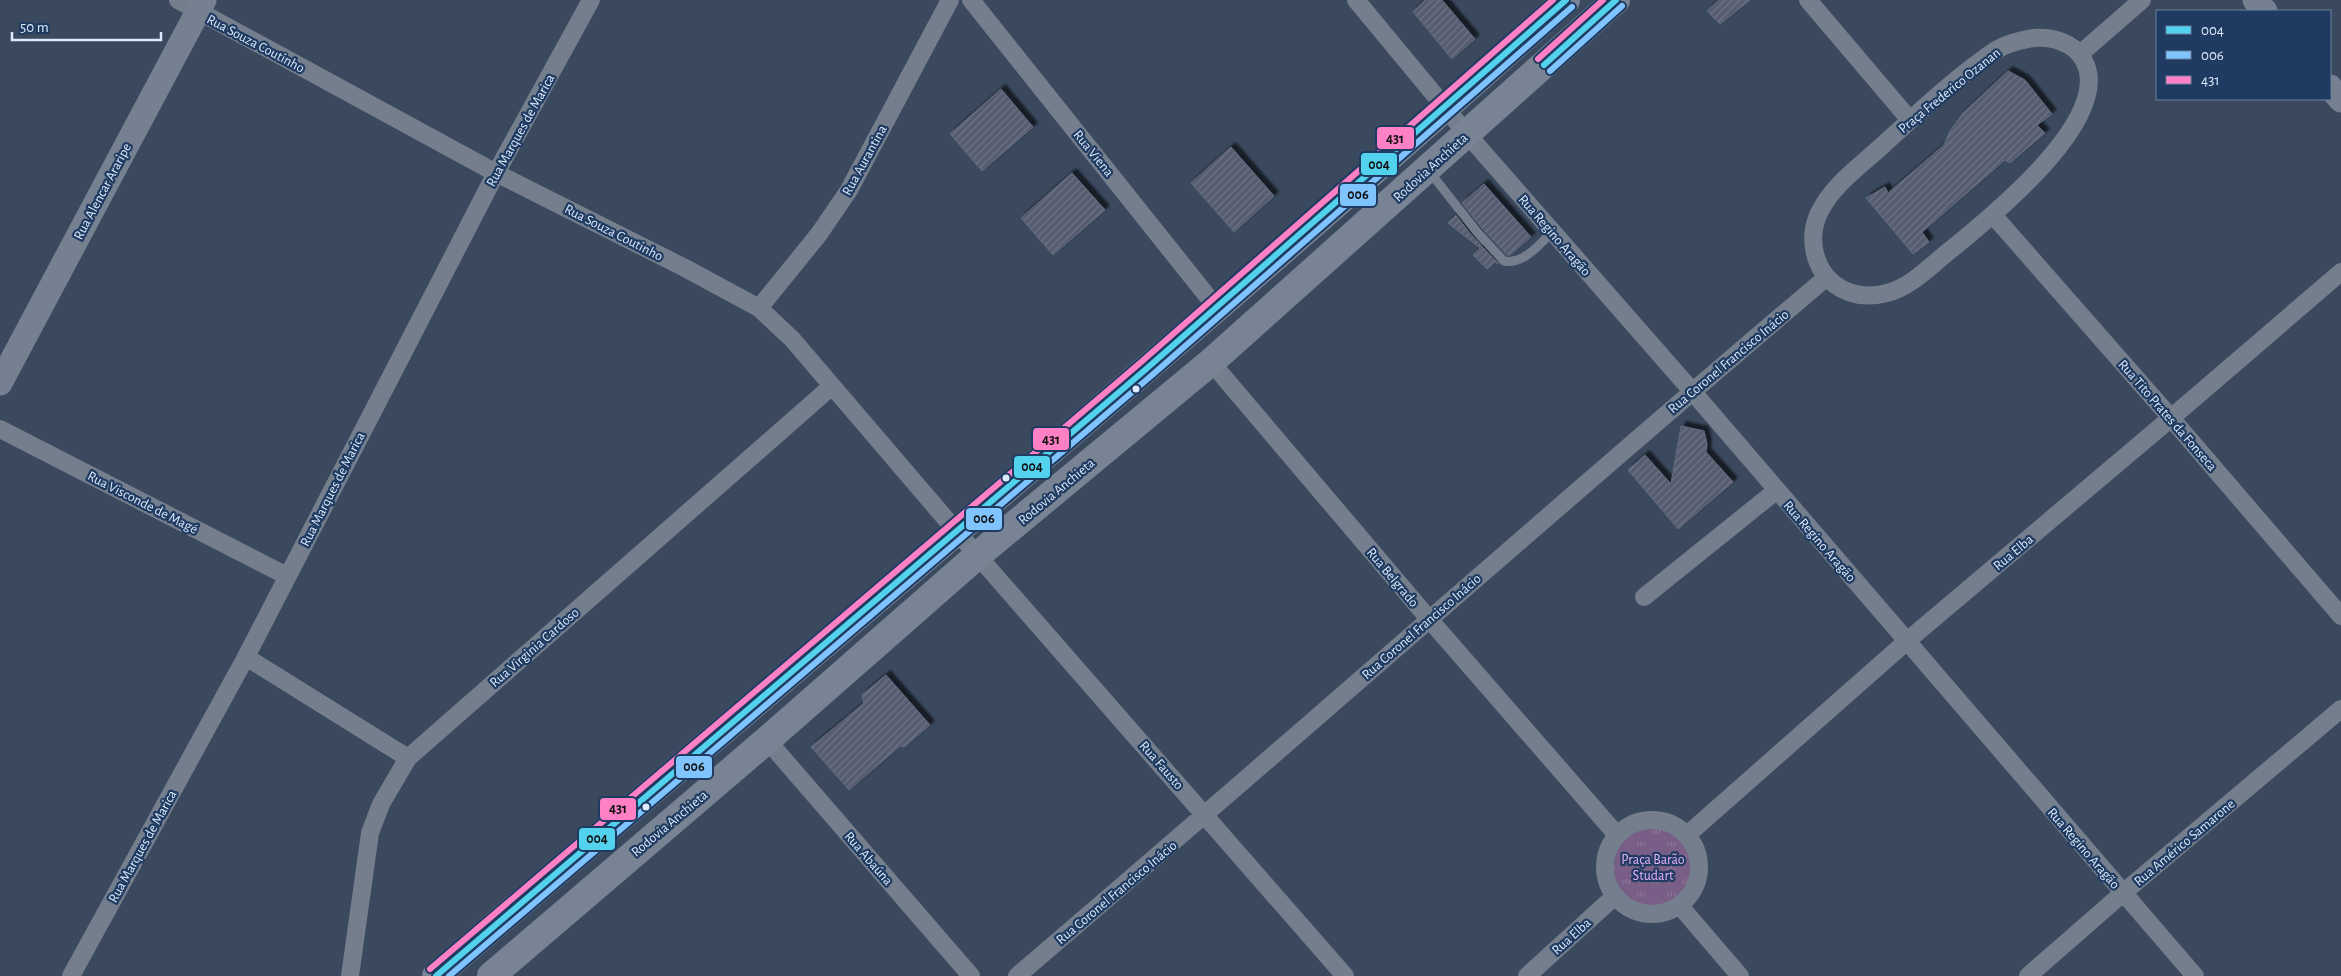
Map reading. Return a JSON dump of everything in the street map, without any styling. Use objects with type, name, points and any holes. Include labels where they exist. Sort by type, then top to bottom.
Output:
[{"type":"highway","points":[[436,976],[733,720],[957,532],[1566,0]]},
{"type":"highway","name":"Rodovia Anchieta","points":[[498,974],[978,555],[1211,362],[1616,0]]},
{"type":"street","name":"Rua Marques de Marica","points":[[71,976],[246,657],[496,172],[591,0]]},
{"type":"street","name":"Rua Aurantina","points":[[759,308],[819,234],[849,190],[950,0]]},
{"type":"street","name":"Rua Viena","points":[[971,0],[1216,307]]},
{"type":"street","name":"Rua Regino Aragão","points":[[1356,0],[1466,134],[1692,391],[2195,976]]},
{"type":"street","points":[[1808,0],[1910,120]]},
{"type":"street","points":[[2080,54],[2142,0]]},
{"type":"street","points":[[2255,0],[2264,10]]},
{"type":"street","name":"Rua Souza Coutinho","points":[[193,4],[496,172],[685,268],[759,308],[792,339],[978,555]]},
{"type":"street","name":"Rua Alencar Araripe","points":[[0,383],[193,4]]},
{"type":"street","name":"Praça Frederico Ozanan","points":[[2050,38],[2068,44],[2080,54],[2090,76],[2082,110],[2067,134],[2044,164],[1993,216],[1910,282],[1889,293],[1870,296],[1851,294],[1827,277],[1817,260],[1814,249],[1814,230],[1818,215],[1835,190],[1910,120],[1982,61],[2016,40],[2050,38]]},
{"type":"street","points":[[2331,88],[2341,100]]},
{"type":"street","name":"Rua Tito Prates da Fonseca","points":[[1993,216],[2171,418],[2341,616]]},
{"type":"street","name":"Rua Elba","points":[[1687,834],[1907,641],[2341,272]]},
{"type":"street","name":"Rua Coronel Francisco Inácio","points":[[1017,976],[1692,391],[1827,277]]},
{"type":"street","name":"Rua Belgrado","points":[[1211,362],[1617,835]]},
{"type":"street","name":"Rua Virginia Cardoso","points":[[350,976],[370,833],[380,804],[408,758],[832,386]]},
{"type":"street","name":"Rua Visconde de Magé","points":[[0,429],[287,576]]},
{"type":"street","points":[[1644,597],[1777,490]]},
{"type":"street","name":"Rua Fausto","points":[[978,555],[1345,976]]},
{"type":"street","points":[[246,657],[408,758]]},
{"type":"street","name":"Rua Américo Samarone","points":[[2028,976],[2341,709]]},
{"type":"street","name":"Rua Abaúna","points":[[768,740],[971,976]]},
{"type":"street","points":[[1652,819],[1665,821],[1677,826],[1687,834],[1696,848],[1700,864],[1695,887],[1680,906],[1667,912],[1653,914],[1639,912],[1626,906],[1615,896],[1605,872],[1606,858],[1610,846],[1617,835],[1627,826],[1639,821],[1652,819]]},
{"type":"street","name":"Rua Elba","points":[[1527,976],[1615,896]]},
{"type":"street","points":[[1680,906],[1740,976]]},
{"type":"lane","points":[[1428,169],[1478,232],[1504,261],[1510,263],[1522,258],[1552,232]]},
{"type":"green space","name":"Praça Barão Studart","points":[[1653,828],[1668,831],[1681,839],[1689,852],[1692,867],[1689,882],[1681,895],[1668,903],[1653,906],[1638,903],[1625,895],[1617,882],[1614,867],[1617,852],[1625,839],[1638,831]]},
{"type":"building","points":[[1425,0],[1442,0],[1475,39],[1452,59],[1413,12]]},
{"type":"building","points":[[1719,0],[1750,0],[1720,24],[1707,11]]},
{"type":"building","points":[[2008,71],[2025,80],[2052,114],[2037,125],[2045,133],[2010,163],[2005,160],[1922,232],[1929,242],[1913,254],[1866,198],[1885,187],[1888,193],[1944,145],[1950,131],[1963,113]]},
{"type":"building","points":[[1001,89],[1033,127],[982,171],[950,134]]},
{"type":"building","points":[[1231,147],[1274,196],[1234,232],[1191,183]]},
{"type":"building","points":[[1072,173],[1105,210],[1053,255],[1021,218]]},
{"type":"building","points":[[1484,184],[1531,237],[1510,255],[1507,255],[1482,228],[1462,203]]},
{"type":"building","points":[[1456,215],[1472,236],[1499,264],[1495,262],[1487,269],[1473,255],[1480,248],[1448,223]]},
{"type":"building","points":[[1681,426],[1704,431],[1707,444],[1706,452],[1733,482],[1678,529],[1628,470],[1645,455],[1671,484]]},
{"type":"building","points":[[886,675],[930,725],[904,747],[900,746],[849,790],[811,747],[864,703],[862,695]]},
{"type":"transit line","name":"431","points":[[430,969],[1140,363],[1553,0]]},
{"type":"transit line","name":"004","points":[[436,976],[1145,370],[1566,0]]},
{"type":"transit line","name":"431","points":[[1538,59],[1603,0]]},
{"type":"transit line","name":"004","points":[[1544,65],[1616,0]]},
{"type":"transit line","name":"006","points":[[1550,71],[1622,6]]},
{"type":"transit line","name":"006","points":[[449,976],[1151,376],[1572,7]]}]
